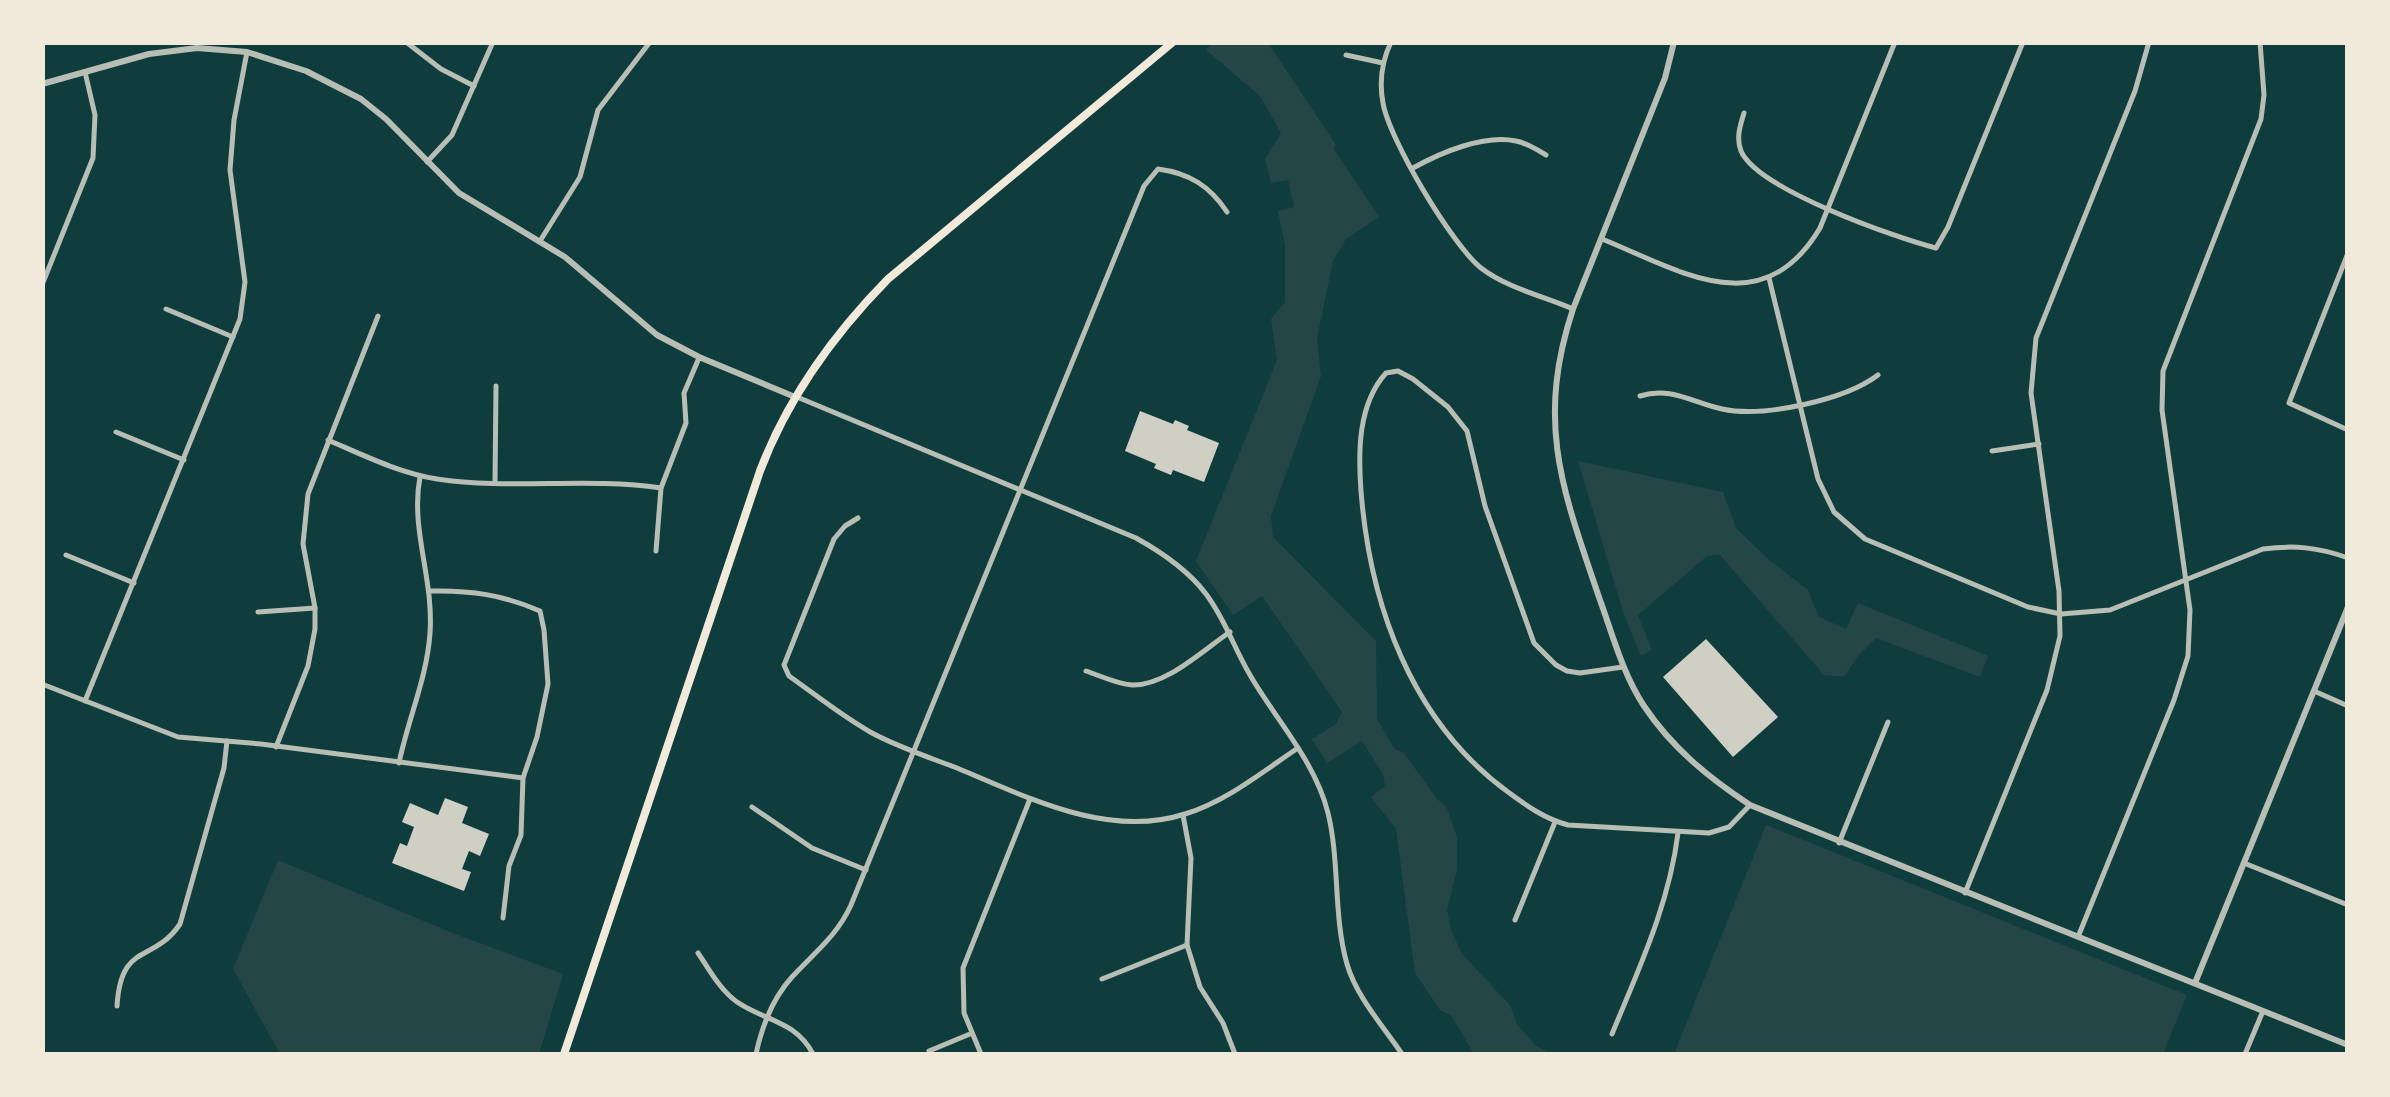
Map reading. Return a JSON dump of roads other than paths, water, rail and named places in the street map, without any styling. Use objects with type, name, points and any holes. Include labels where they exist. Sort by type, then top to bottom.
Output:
[{"type":"main road","points":[[564,1054],[760,471],[795,396],[834,338],[888,279],[1173,42]]},
{"type":"street","points":[[406,42],[441,69],[474,86]]},
{"type":"street","points":[[427,162],[452,135],[493,42]]},
{"type":"street","points":[[540,241],[580,177],[598,110],[650,42]]},
{"type":"street","points":[[1391,42],[1381,84],[1387,122],[1467,255],[1500,280],[1573,309]]},
{"type":"street","points":[[1674,42],[1666,78],[1573,309],[1556,372],[1555,450],[1562,486],[1623,666],[1643,706],[1672,742],[1708,776],[1750,806],[2348,1045]]},
{"type":"street","points":[[1602,239],[1712,282],[1753,283],[1769,278],[1796,260],[1810,245],[1828,208],[1896,42]]},
{"type":"street","points":[[1744,113],[1738,130],[1740,148],[1747,160],[1780,185],[1912,242],[1936,248],[2022,42]]},
{"type":"street","points":[[1965,893],[2056,664],[2061,614],[2031,374],[2036,338],[2136,91],[2149,42]]},
{"type":"street","points":[[2078,937],[2182,678],[2190,634],[2162,410],[2163,371],[2261,119],[2264,94],[2260,42]]},
{"type":"street","points":[[42,84],[172,46],[247,52],[306,71],[361,99],[477,205],[578,266],[642,324],[699,357],[1155,548],[1191,576],[1206,594],[1230,632],[1247,671],[1298,748],[1328,811],[1347,965],[1402,1054]]},
{"type":"street","points":[[86,701],[234,337],[245,282],[230,151],[247,52]]},
{"type":"street","points":[[1346,55],[1383,63]]},
{"type":"street","points":[[42,285],[92,158],[95,116],[86,72]]},
{"type":"street","points":[[1412,168],[1499,139],[1525,144],[1546,155]]},
{"type":"street","points":[[756,1054],[767,1016],[785,986],[837,932],[866,870],[1150,176],[1158,168],[1197,180],[1227,212]]},
{"type":"street","points":[[2348,254],[2289,403],[2348,430]]},
{"type":"street","points":[[42,260],[51,264]]},
{"type":"street","points":[[1769,278],[1818,480],[1834,512],[1848,527],[1882,548],[2028,607],[2061,614],[2110,610],[2263,549],[2304,547],[2348,558]]},
{"type":"street","points":[[166,309],[234,337]]},
{"type":"street","points":[[276,747],[308,666],[315,608],[303,544],[308,494],[378,316]]},
{"type":"street","points":[[656,552],[661,488],[686,423],[684,393],[699,357]]},
{"type":"street","points":[[1623,666],[1580,674],[1567,671],[1534,643],[1485,506],[1467,431],[1448,407],[1413,379],[1392,370],[1381,380],[1367,409],[1359,451],[1367,551],[1400,657],[1420,696],[1456,748],[1500,786],[1555,822],[1678,833],[1721,831],[1750,806]]},
{"type":"street","points":[[1640,396],[1654,391],[1671,392],[1704,405],[1752,412],[1854,389],[1878,376]]},
{"type":"street","points":[[494,482],[496,386]]},
{"type":"street","points":[[116,432],[184,460]]},
{"type":"street","points":[[328,440],[420,476],[494,482],[608,482],[661,488]]},
{"type":"street","points":[[1992,451],[2039,444]]},
{"type":"street","points":[[399,763],[426,664],[430,591],[417,524],[420,476]]},
{"type":"street","points":[[858,518],[844,526],[834,540],[784,665],[789,676],[857,724],[1056,808],[1109,820],[1158,820],[1183,815],[1226,797],[1298,748]]},
{"type":"street","points":[[66,555],[134,583]]},
{"type":"street","points":[[430,591],[476,591],[540,611],[548,684],[538,738],[523,778],[521,835],[509,866],[504,918]]},
{"type":"street","points":[[2195,983],[2348,607]]},
{"type":"street","points":[[258,612],[315,608]]},
{"type":"street","points":[[1086,671],[1116,682],[1144,684],[1167,674],[1230,632]]},
{"type":"street","points":[[42,684],[160,732],[196,740],[523,778]]},
{"type":"street","points":[[2314,690],[2348,706]]},
{"type":"street","points":[[1839,843],[1888,722]]},
{"type":"street","points":[[116,1006],[118,986],[127,964],[166,940],[180,924],[224,768],[226,742]]},
{"type":"street","points":[[982,1054],[970,1034],[962,990],[964,968],[1030,798]]},
{"type":"street","points":[[752,807],[812,848],[866,870]]},
{"type":"street","points":[[1183,815],[1192,858],[1187,944],[1200,987],[1223,1023],[1235,1054]]},
{"type":"street","points":[[1515,920],[1555,822]]},
{"type":"street","points":[[1612,1034],[1668,893],[1678,833]]},
{"type":"street","points":[[2244,863],[2348,906]]},
{"type":"street","points":[[1102,978],[1187,944]]},
{"type":"street","points":[[698,953],[736,1002],[798,1033],[813,1054]]},
{"type":"street","points":[[2245,1054],[2263,1010]]},
{"type":"street","points":[[929,1051],[970,1034]]}]
